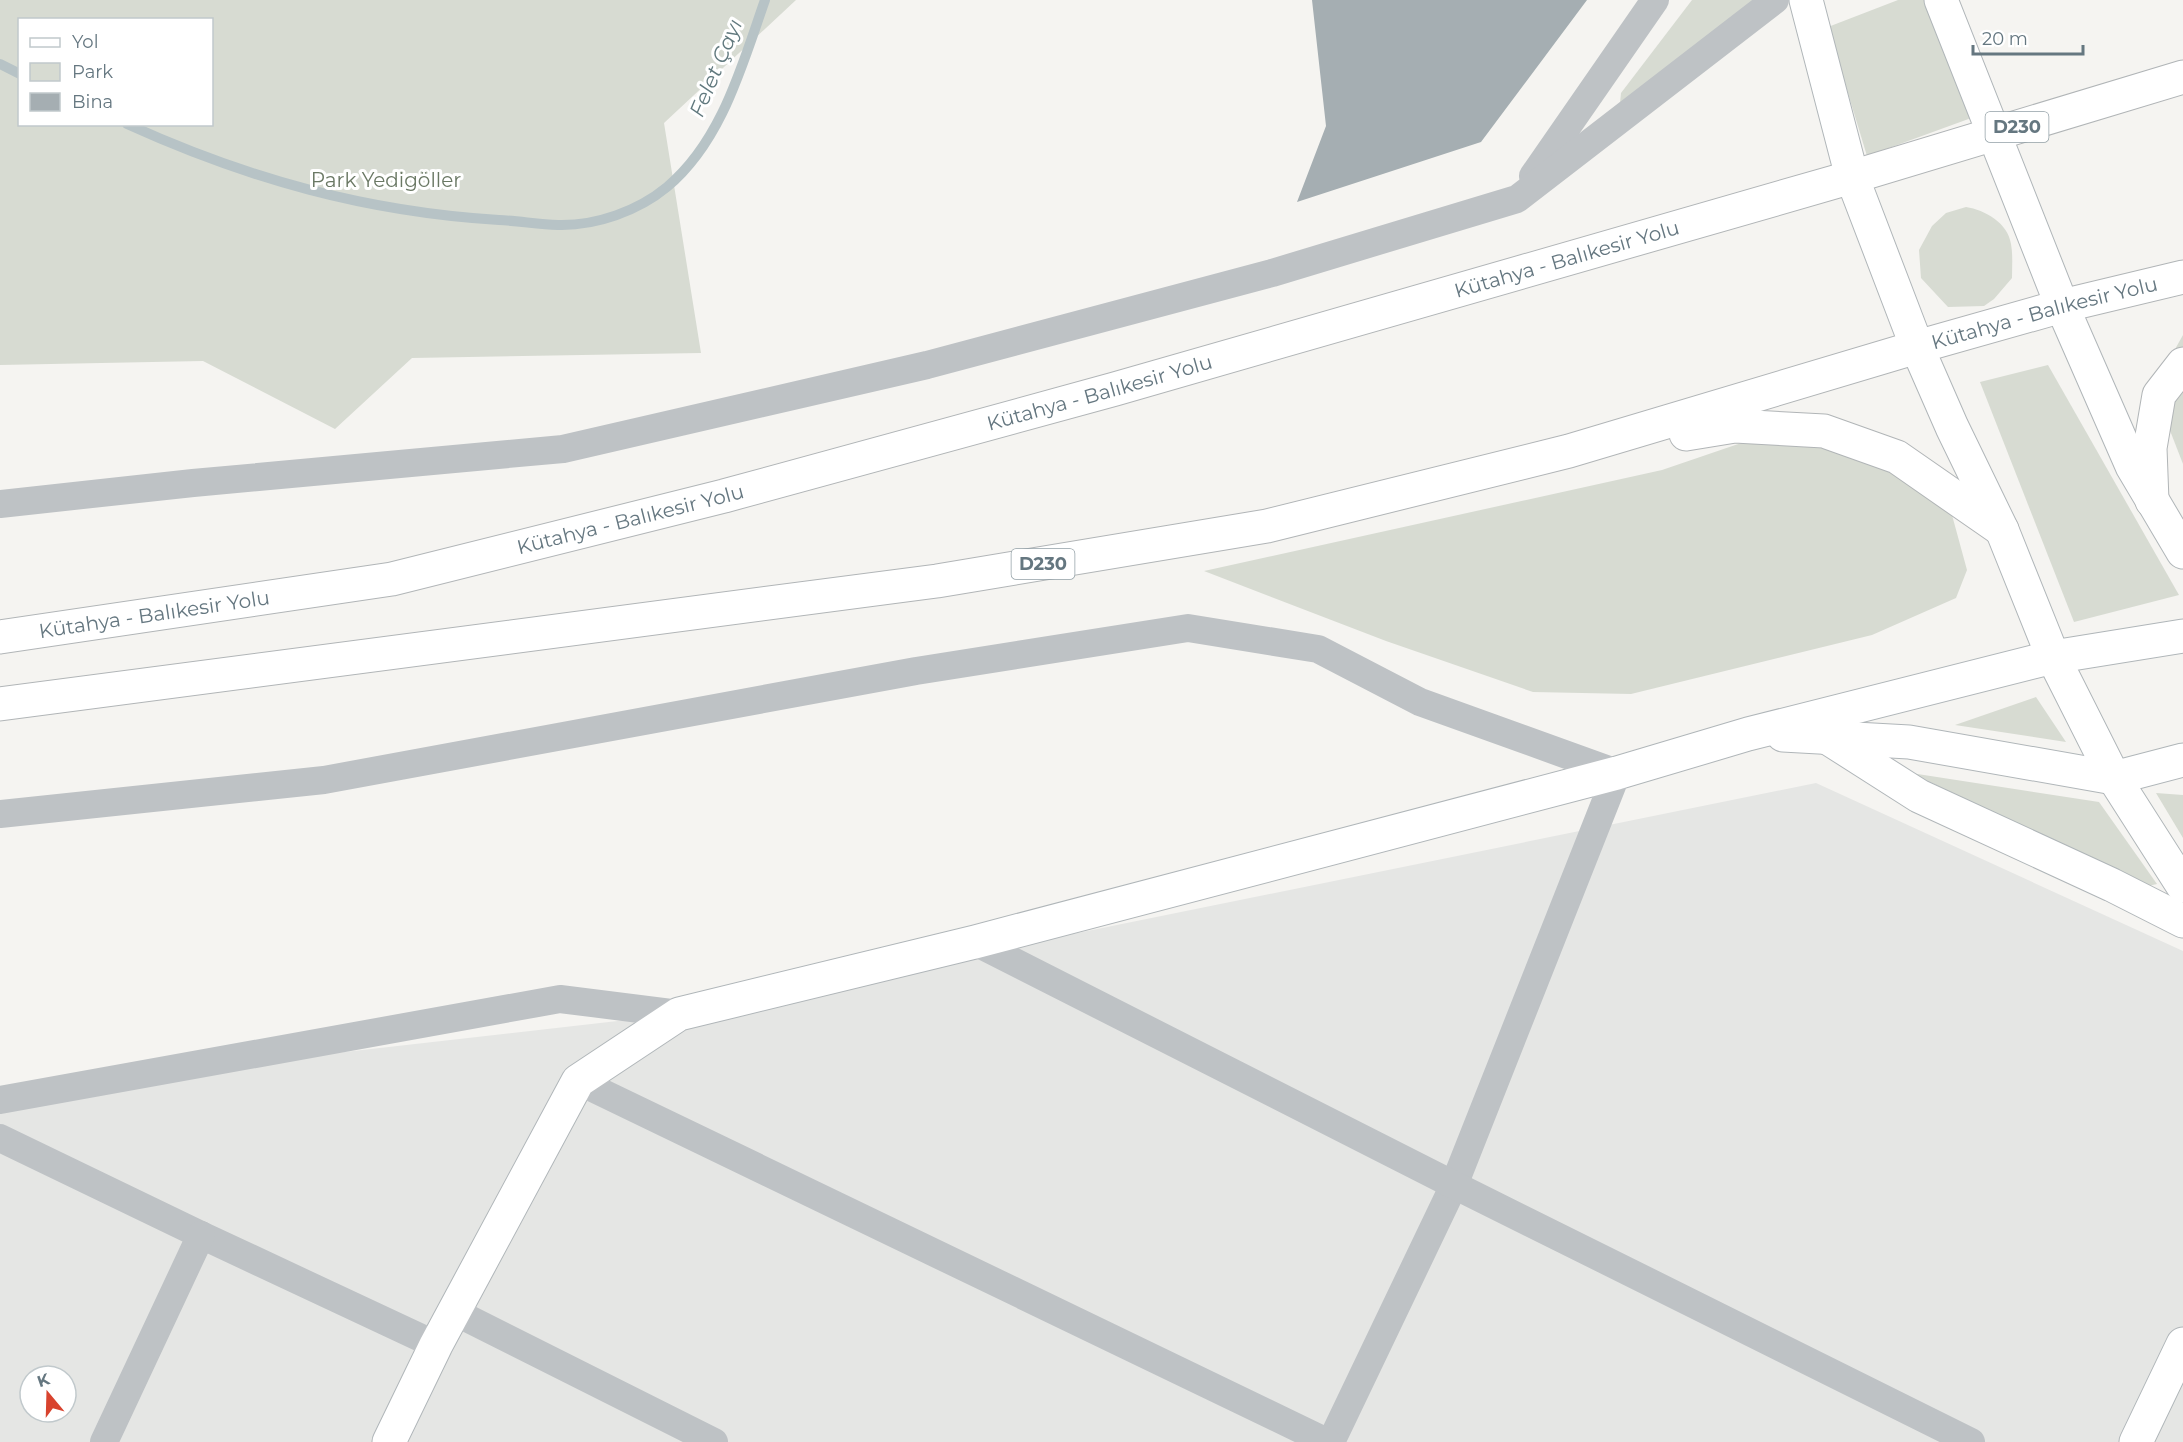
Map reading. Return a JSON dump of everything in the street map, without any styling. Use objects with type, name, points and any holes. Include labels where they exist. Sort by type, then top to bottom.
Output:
[{"type":"main road","points":[[1806,0],[1852,177],[1917,347],[1952,427],[2002,530],[2053,657],[2114,778],[2183,886]]},
{"type":"main road","points":[[1941,0],[2062,306],[2132,466],[2183,552]]},
{"type":"main road","name":"Kütahya - Balıkesir Yolu","points":[[0,637],[392,579],[724,496],[1104,392],[1852,177],[2183,76]]},
{"type":"main road","name":"Kütahya - Balıkesir Yolu","points":[[0,704],[937,581],[1267,526],[1569,451],[1917,347],[2062,306],[2183,277]]},
{"type":"main road","points":[[2152,501],[2150,448],[2159,395],[2183,364]]},
{"type":"main road","points":[[1569,451],[1736,426],[1824,431],[1898,457],[2002,530]]},
{"type":"main road","points":[[389,1442],[436,1345],[578,1081],[679,1014],[975,942],[1617,773],[1748,734],[2053,657],[2183,636]]},
{"type":"main road","points":[[1748,734],[1909,742],[2114,778],[2183,760]]},
{"type":"main road","points":[[1826,737],[1919,796],[2112,885],[2183,921]]},
{"type":"main road","points":[[2136,1442],[2183,1344]]},
{"type":"street","points":[[1517,199],[1655,0]]},
{"type":"street","points":[[0,504],[194,483],[563,450],[938,362],[1272,273],[1517,199],[1775,0]]},
{"type":"street","points":[[0,814],[324,780],[916,671],[1188,628],[1318,649],[1420,702],[1617,773],[1454,1185],[1329,1442],[578,1081]]},
{"type":"street","points":[[975,942],[1454,1185],[1971,1442]]},
{"type":"street","points":[[0,1100],[560,999],[679,1014]]},
{"type":"street","points":[[0,1138],[436,1345]]},
{"type":"street","points":[[104,1442],[201,1235]]},
{"type":"street","points":[[455,1312],[714,1442]]},
{"type":"shaded area","points":[[1816,783],[2183,951],[2183,1442],[0,1442],[0,1088],[134,1076],[679,1014]]},
{"type":"green space","name":"Park Yedigöller","points":[[0,0],[796,0],[664,123],[701,353],[412,358],[335,429],[203,361],[0,365]]},
{"type":"green space","points":[[1692,0],[1757,0],[1620,103],[1621,93]]},
{"type":"green space","points":[[1898,0],[1928,0],[1974,117],[1867,156],[1828,27]]},
{"type":"green space","points":[[1966,207],[1988,214],[2005,230],[2012,248],[2012,278],[1994,299],[1984,306],[1948,307],[1921,278],[1919,250],[1932,226],[1946,213]]},
{"type":"green space","points":[[2183,335],[2183,464],[2169,428],[2169,360]]},
{"type":"green space","points":[[2048,365],[2179,595],[2074,622],[1980,382]]},
{"type":"green space","points":[[1782,429],[1913,472],[1952,515],[1967,570],[1956,598],[1872,635],[1631,694],[1533,692],[1386,641],[1204,571],[1662,470]]},
{"type":"green space","points":[[2036,697],[2066,742],[1955,725]]},
{"type":"green space","points":[[1911,773],[2099,802],[2157,884],[2148,886]]},
{"type":"green space","points":[[2156,793],[2183,795],[2183,838]]},
{"type":"building","points":[[1312,0],[1587,0],[1481,142],[1297,202],[1326,126]]},
{"type":"waterway","name":"Felet Çayı","points":[[132,126],[218,161],[309,190],[355,201],[450,216],[558,225],[587,223],[630,210],[656,196],[686,168],[702,148],[728,101],[765,0]]},
{"type":"waterway","name":"Felet Çayı","points":[[0,64],[18,73]]}]
